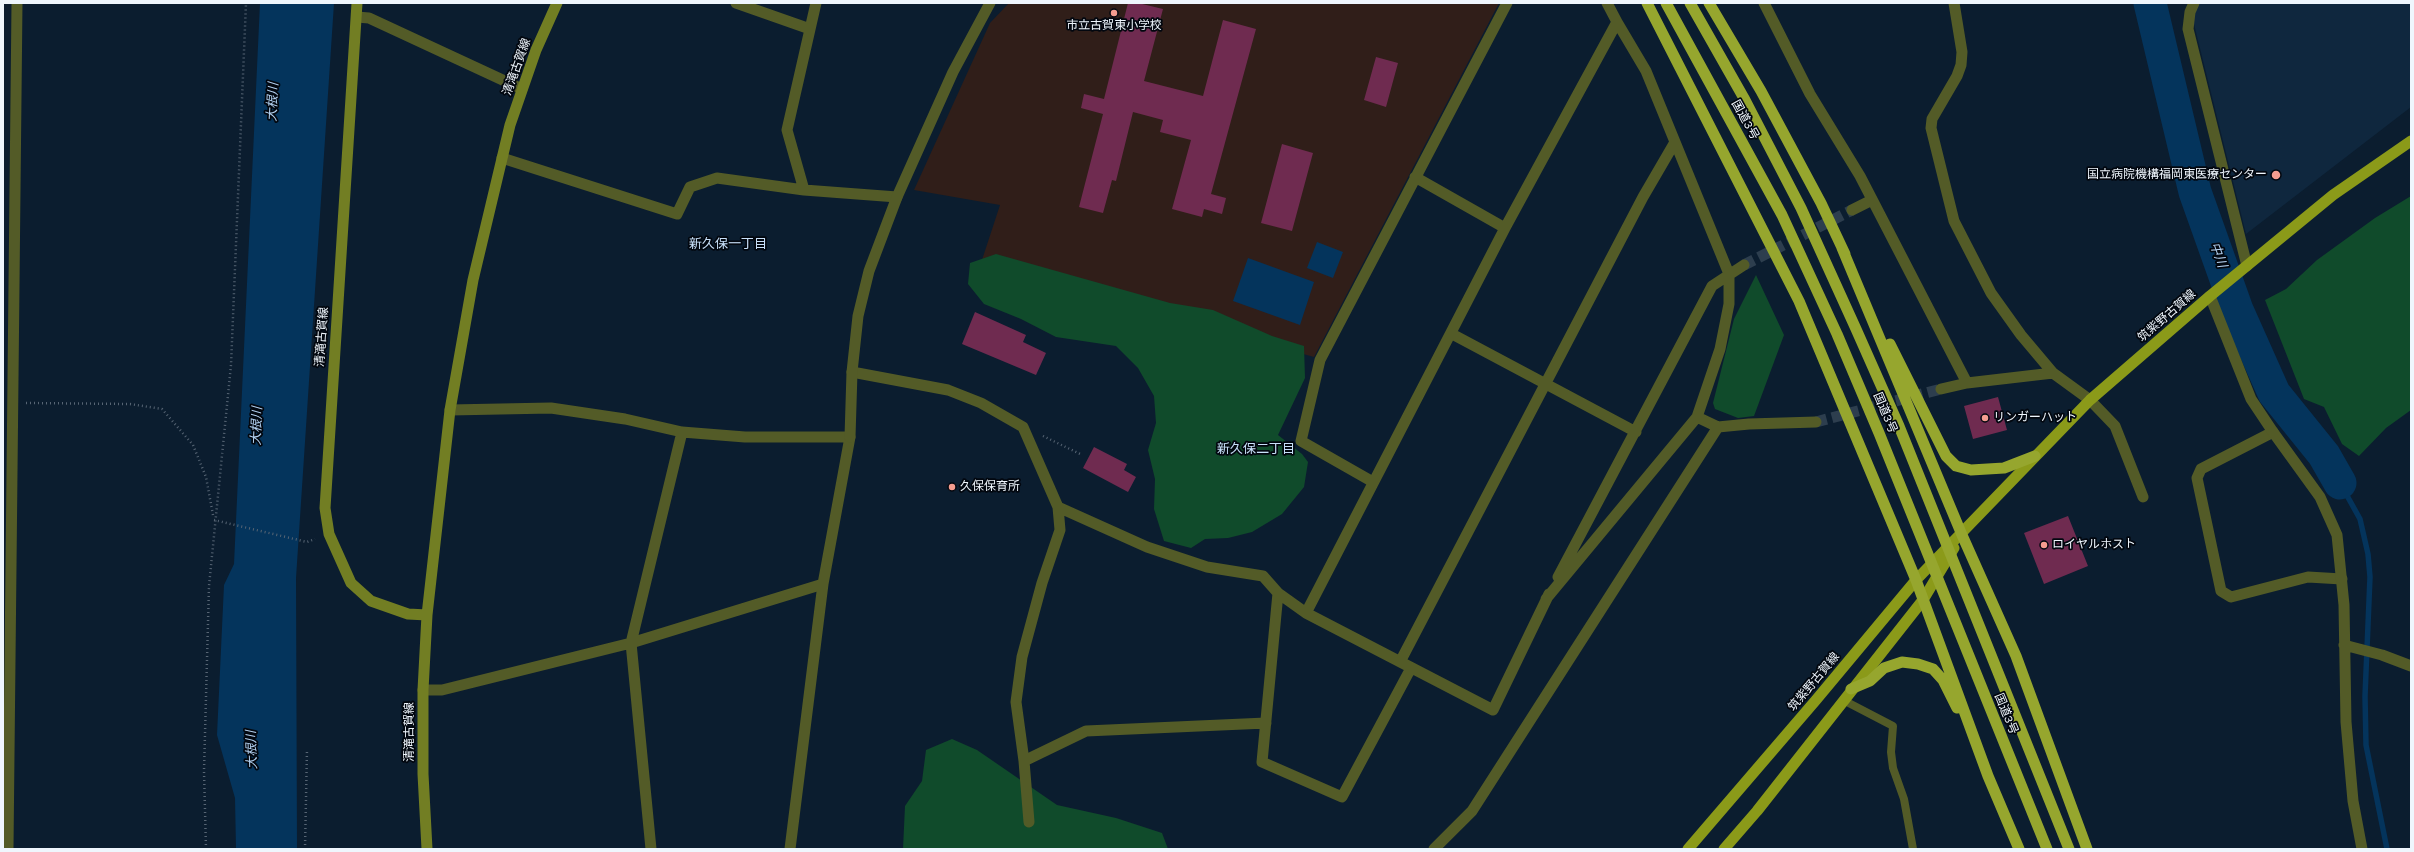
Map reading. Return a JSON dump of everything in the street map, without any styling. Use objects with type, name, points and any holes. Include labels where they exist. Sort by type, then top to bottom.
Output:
[{"type":"highway","points":[[1646,3],[1799,301],[1916,580],[1988,776]]},
{"type":"highway","name":"国道3号","points":[[1666,3],[1782,215],[1876,426],[2047,849]]},
{"type":"highway","name":"国道3号","points":[[1690,3],[1745,100],[1801,208],[1899,426],[2069,849]]},
{"type":"highway","points":[[1709,3],[1761,91],[1821,203],[1946,456],[1956,466],[1987,471],[2004,468],[2035,456]]},
{"type":"highway","points":[[1842,248],[1962,534],[2016,656],[2087,849]]},
{"type":"highway","points":[[1851,689],[1870,681],[1884,668],[1902,662],[1933,669],[1943,680],[1988,776],[2019,849]]},
{"type":"main road","name":"清滝古賀線","points":[[358,3],[326,508],[329,534],[350,583],[372,601],[408,614],[427,615]]},
{"type":"main road","name":"清滝古賀線","points":[[427,849],[423,774],[423,690],[427,615],[450,410],[473,280],[502,158],[522,89],[536,50],[557,3]]},
{"type":"main road","name":"筑紫野古賀線","points":[[1688,849],[1816,700],[1916,580],[1962,534],[1990,501],[2090,400],[2214,293],[2334,195],[2411,141]]},
{"type":"main road","name":"筑紫野古賀線","points":[[1724,849],[1757,811],[1851,689],[1923,600],[1962,534]]},
{"type":"street","points":[[8,849],[11,403],[17,3]]},
{"type":"street","points":[[736,3],[810,29]]},
{"type":"street","points":[[804,190],[787,130],[816,3]]},
{"type":"street","points":[[790,849],[823,584],[850,437],[852,372],[858,316],[869,271],[897,197],[953,72],[990,3]]},
{"type":"street","points":[[1373,482],[1301,441],[1320,360],[1507,3]]},
{"type":"street","points":[[1546,599],[1696,417],[1720,349],[1729,304],[1730,274],[1646,71],[1616,22],[1607,3]]},
{"type":"street","points":[[1764,3],[1810,94],[1860,176],[1967,383]]},
{"type":"street","points":[[1954,3],[1962,52],[1961,65],[1957,76],[1932,119],[1932,128],[1954,221],[1991,293],[2021,334],[2053,373],[2090,400],[2115,426],[2144,497]]},
{"type":"street","points":[[2194,3],[2190,12],[2188,29],[2244,269]]},
{"type":"street","points":[[357,16],[369,18],[522,89]]},
{"type":"street","points":[[1306,613],[1373,482],[1452,334],[1505,228],[1616,22]]},
{"type":"street","points":[[1400,662],[1643,197],[1676,142]]},
{"type":"street","points":[[502,158],[677,214],[690,187],[717,178],[804,190],[897,197]]},
{"type":"street","points":[[1415,177],[1505,228]]},
{"type":"street","points":[[1852,210],[1872,200]]},
{"type":"street","points":[[1058,507],[1147,548],[1207,567],[1263,576],[1278,593],[1306,613],[1493,710],[1546,599],[1636,432],[1712,286],[1744,265]]},
{"type":"street","points":[[2214,293],[2252,399],[2273,432],[2320,497],[2337,535],[2342,579],[2346,722],[2353,801],[2362,849]]},
{"type":"street","points":[[1452,334],[1545,382],[1636,432]]},
{"type":"street","points":[[852,372],[948,390],[981,403],[1023,427],[1058,507],[1060,530],[1042,583],[1022,657],[1016,702],[1024,761],[1029,822]]},
{"type":"street","points":[[1941,389],[1967,383],[2053,373]]},
{"type":"street","points":[[450,410],[551,408],[625,419],[682,432],[745,437],[850,437]]},
{"type":"street","points":[[1696,417],[1718,427],[1749,424],[1816,422]]},
{"type":"street","points":[[1434,849],[1472,811],[1718,427]]},
{"type":"street","points":[[651,849],[631,644],[682,432]]},
{"type":"street","points":[[2273,432],[2201,469],[2197,478],[2221,591],[2231,597],[2308,577],[2342,579]]},
{"type":"street","points":[[423,690],[442,690],[631,644],[823,584]]},
{"type":"street","points":[[1278,593],[1262,762],[1342,797],[1411,668]]},
{"type":"street","points":[[2344,645],[2382,655],[2411,666]]},
{"type":"street","points":[[1024,761],[1086,731],[1266,723]]},
{"type":"lane","points":[[1843,700],[1893,726],[1891,752],[1893,768],[1904,799],[1913,849]]},
{"type":"path","points":[[206,849],[204,771],[209,586],[214,520],[231,365],[246,3]]},
{"type":"path","points":[[11,403],[130,404],[162,409],[193,445],[206,477],[214,520]]},
{"type":"path","points":[[1023,427],[1080,454]]},
{"type":"path","points":[[214,520],[307,542]]},
{"type":"path","points":[[305,849],[307,748]]},
{"type":"shaded area","points":[[1009,3],[1499,3],[1314,357],[981,263],[1000,205],[914,190],[990,23]]},
{"type":"shaded area","name":"国立病院機構福岡東医療センター","points":[[2199,3],[2411,3],[2411,107],[2246,234],[2192,16]]},
{"type":"green space","points":[[2411,196],[2411,410],[2386,428],[2359,456],[2342,444],[2324,407],[2304,399],[2265,300],[2286,289],[2317,260],[2375,218]]},
{"type":"green space","points":[[996,254],[1170,303],[1213,310],[1272,336],[1304,346],[1305,378],[1278,435],[1302,454],[1308,462],[1304,487],[1282,514],[1252,532],[1228,538],[1205,539],[1191,548],[1164,541],[1154,509],[1155,479],[1148,450],[1156,423],[1154,396],[1138,368],[1116,346],[1056,337],[1021,319],[984,304],[968,284],[970,263]]},
{"type":"green space","points":[[1756,275],[1784,335],[1754,416],[1738,418],[1715,409],[1713,403],[1734,319]]},
{"type":"green space","points":[[952,739],[977,750],[1057,805],[1116,818],[1162,833],[1168,849],[903,849],[905,806],[922,781],[926,750]]},
{"type":"water","name":"大根川","points":[[260,3],[334,3],[296,578],[297,849],[236,849],[235,798],[217,735],[224,585],[234,564]]},
{"type":"water","points":[[1317,242],[1343,252],[1333,278],[1307,268]]},
{"type":"water","points":[[1248,258],[1314,282],[1300,325],[1233,301]]},
{"type":"building","points":[[1128,3],[1138,3],[1163,9],[1144,81],[1203,96],[1223,20],[1256,29],[1211,194],[1226,198],[1222,214],[1204,209],[1202,217],[1172,209],[1191,140],[1160,132],[1163,120],[1133,112],[1116,181],[1112,180],[1103,213],[1079,207],[1103,114],[1081,108],[1084,94],[1104,99]]},
{"type":"building","points":[[1376,57],[1398,63],[1386,107],[1364,100]]},
{"type":"building","points":[[1282,144],[1313,153],[1292,231],[1261,223]]},
{"type":"building","points":[[975,312],[1026,335],[1023,342],[1046,353],[1036,375],[962,344]]},
{"type":"building","name":"リンガーハット","points":[[1998,397],[2007,430],[1973,439],[1964,406]]},
{"type":"building","points":[[1094,447],[1127,464],[1124,470],[1136,477],[1128,492],[1083,468]]},
{"type":"building","points":[[2068,516],[2088,566],[2044,584],[2024,533]]},
{"type":"waterway","name":"中川","points":[[2150,3],[2195,192],[2237,310],[2274,393],[2324,455],[2340,483]]},
{"type":"waterway","points":[[2340,483],[2360,519],[2368,554],[2370,577],[2365,696],[2366,745],[2387,849]]},
{"type":"tunnel","points":[[1744,265],[1852,210]]},
{"type":"tunnel","points":[[1816,422],[1941,389]]},
{"type":"place","name":"市立古賀東小学校","points":[[1114,13]]},
{"type":"place","name":"国立病院機構福岡東医療センター","points":[[2276,175]]},
{"type":"place","name":"リンガーハット","points":[[1985,418]]},
{"type":"place","name":"久保保育所","points":[[952,487]]},
{"type":"place","name":"ロイヤルホスト","points":[[2044,545]]},
{"type":"district","name":"新久保一丁目","points":[[728,244]]},
{"type":"district","name":"新久保二丁目","points":[[1256,449]]}]
